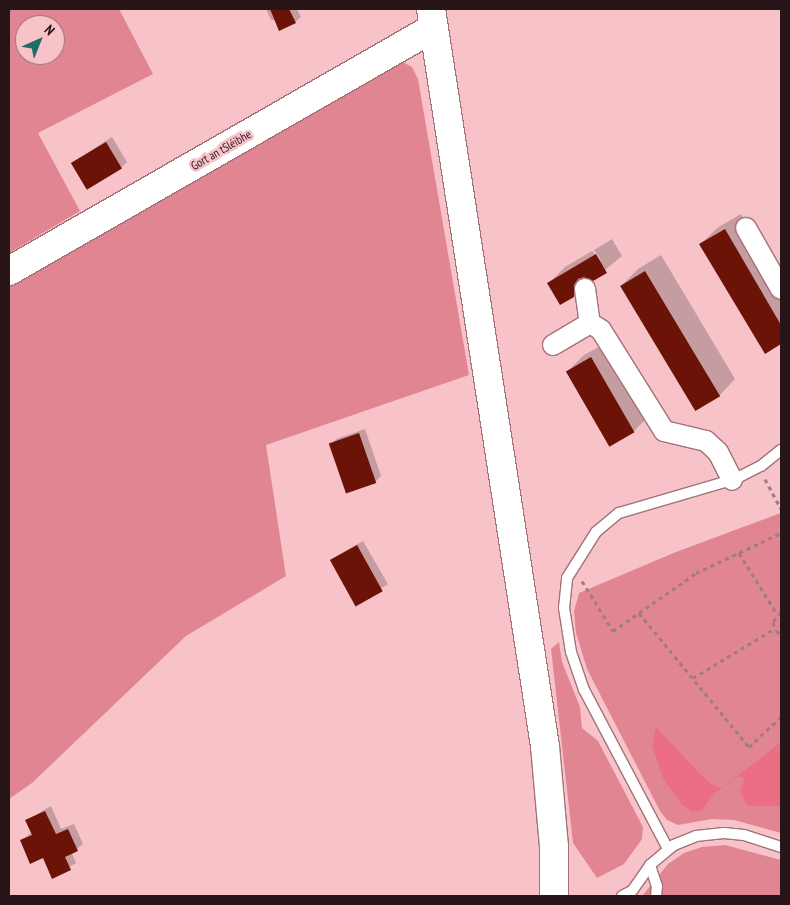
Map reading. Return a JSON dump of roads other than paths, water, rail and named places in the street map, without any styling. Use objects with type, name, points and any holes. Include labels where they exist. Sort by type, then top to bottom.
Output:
[{"type":"main road","name":"Gort an tSléibhe","points":[[9,271],[432,18]]},
{"type":"main road","points":[[432,18],[543,736],[554,847],[554,896]]},
{"type":"street","points":[[746,228],[781,289]]},
{"type":"street","points":[[585,290],[590,322],[601,330],[664,431],[706,441],[718,452],[732,480]]},
{"type":"street","points":[[553,345],[590,322]]},
{"type":"lane","points":[[668,850],[584,690],[571,652],[564,608],[566,578],[596,532],[619,513],[732,480],[759,467],[781,450]]},
{"type":"lane","points":[[622,896],[632,891],[650,866],[668,850],[696,836],[724,833],[781,847]]},
{"type":"lane","points":[[650,866],[657,886],[656,896]]}]
